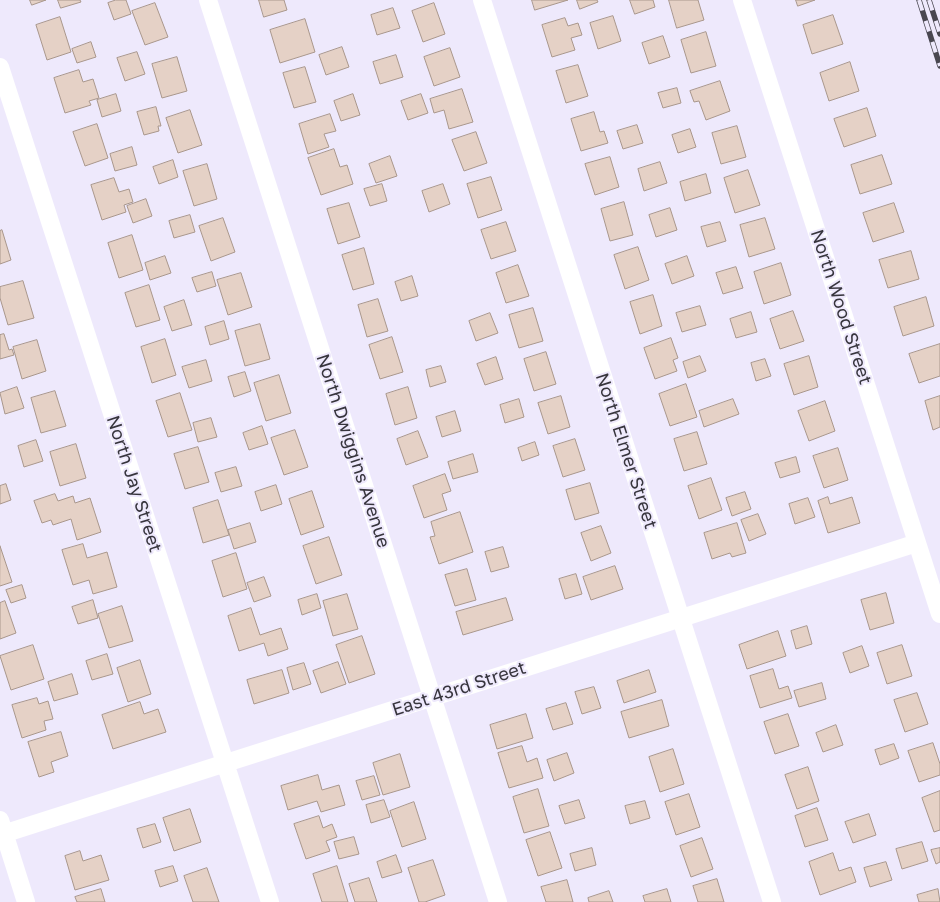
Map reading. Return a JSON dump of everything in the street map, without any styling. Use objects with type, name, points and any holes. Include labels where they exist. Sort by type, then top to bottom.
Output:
[{"type":"street","name":"North Dwiggins Avenue","points":[[208,0],[498,902]]},
{"type":"street","name":"North Elmer Street","points":[[482,0],[772,902]]},
{"type":"street","name":"North Wood Street","points":[[742,0],[940,614]]},
{"type":"street","name":"North Jay Street","points":[[0,67],[270,902]]},
{"type":"street","name":"East 43rd Street","points":[[2,830],[224,764],[917,542]]},
{"type":"street","points":[[2,830],[26,902]]},
{"type":"building","points":[[30,0],[46,0],[32,5]]},
{"type":"building","points":[[58,0],[80,0],[81,2],[61,8]]},
{"type":"building","points":[[116,0],[126,0],[131,14],[114,20],[108,3]]},
{"type":"building","points":[[259,0],[284,0],[287,10],[264,17]]},
{"type":"building","points":[[532,0],[568,0],[535,10]]},
{"type":"building","points":[[577,0],[597,0],[598,2],[580,9]]},
{"type":"building","points":[[630,0],[653,0],[655,7],[635,14]]},
{"type":"building","points":[[669,0],[698,0],[704,20],[677,28]]},
{"type":"building","points":[[796,0],[815,0],[798,6]]},
{"type":"building","points":[[155,3],[168,37],[145,45],[132,11]]},
{"type":"building","points":[[434,3],[445,34],[423,42],[412,11]]},
{"type":"building","points":[[393,8],[400,28],[377,35],[371,15]]},
{"type":"building","points":[[833,15],[843,44],[812,54],[803,25]]},
{"type":"building","points":[[613,16],[621,41],[598,49],[590,23]]},
{"type":"building","points":[[60,17],[71,52],[47,60],[36,25]]},
{"type":"building","points":[[565,18],[568,26],[578,23],[582,35],[571,38],[575,50],[552,57],[542,25]]},
{"type":"building","points":[[305,19],[315,52],[280,63],[270,30]]},
{"type":"building","points":[[706,32],[716,66],[691,73],[681,40]]},
{"type":"building","points":[[663,36],[670,57],[649,64],[642,43]]},
{"type":"building","points":[[91,42],[96,57],[77,63],[72,49]]},
{"type":"building","points":[[342,47],[349,67],[326,75],[319,55]]},
{"type":"building","points":[[450,48],[460,77],[434,86],[424,57]]},
{"type":"building","points":[[137,52],[145,74],[125,81],[117,58]]},
{"type":"building","points":[[396,55],[403,77],[380,84],[373,62]]},
{"type":"building","points":[[177,57],[187,91],[162,98],[152,64]]},
{"type":"building","points":[[850,62],[859,91],[829,101],[820,73]]},
{"type":"building","points":[[578,65],[588,96],[566,103],[556,71]]},
{"type":"building","points":[[305,67],[316,102],[294,108],[283,73]]},
{"type":"building","points":[[79,70],[83,82],[93,79],[99,98],[89,101],[91,105],[65,113],[54,78]]},
{"type":"building","points":[[720,81],[730,111],[706,120],[699,101],[694,102],[690,91]]},
{"type":"building","points":[[677,88],[681,103],[663,108],[658,93]]},
{"type":"building","points":[[462,89],[473,122],[449,129],[444,110],[434,113],[430,99]]},
{"type":"building","points":[[116,94],[121,111],[102,117],[97,100]]},
{"type":"building","points":[[353,94],[360,115],[341,121],[334,101]]},
{"type":"building","points":[[421,94],[428,113],[408,120],[401,101]]},
{"type":"building","points":[[156,107],[161,126],[158,126],[159,131],[144,135],[137,112]]},
{"type":"building","points":[[867,108],[876,136],[844,147],[834,119]]},
{"type":"building","points":[[190,110],[202,145],[178,153],[166,118]]},
{"type":"building","points":[[594,112],[600,132],[604,131],[608,143],[581,151],[571,119]]},
{"type":"building","points":[[330,114],[336,131],[324,134],[329,147],[308,154],[299,124]]},
{"type":"building","points":[[97,124],[108,158],[85,166],[73,132]]},
{"type":"building","points":[[637,125],[643,143],[623,149],[617,131]]},
{"type":"building","points":[[737,126],[746,157],[721,164],[712,133]]},
{"type":"building","points":[[690,129],[696,147],[678,153],[672,135]]},
{"type":"building","points":[[476,132],[487,163],[464,171],[452,140]]},
{"type":"building","points":[[132,147],[137,165],[115,171],[110,154]]},
{"type":"building","points":[[334,149],[340,167],[347,165],[353,184],[321,195],[308,158]]},
{"type":"building","points":[[882,155],[892,184],[860,194],[851,165]]},
{"type":"building","points":[[390,156],[397,176],[376,183],[369,164]]},
{"type":"building","points":[[610,157],[619,187],[595,195],[585,164]]},
{"type":"building","points":[[173,160],[178,177],[159,184],[153,167]]},
{"type":"building","points":[[660,162],[667,183],[644,191],[638,169]]},
{"type":"building","points":[[207,164],[217,199],[194,206],[183,171]]},
{"type":"building","points":[[748,170],[760,205],[735,213],[724,178]]},
{"type":"building","points":[[706,174],[711,193],[685,201],[680,182]]},
{"type":"building","points":[[491,177],[502,210],[478,218],[467,184]]},
{"type":"building","points":[[114,178],[119,192],[129,189],[133,202],[124,205],[126,212],[102,220],[91,185]]},
{"type":"building","points":[[382,184],[387,201],[370,206],[364,189]]},
{"type":"building","points":[[443,184],[450,204],[429,212],[422,191]]},
{"type":"building","points":[[146,199],[152,216],[133,223],[127,206]]},
{"type":"building","points":[[624,202],[633,235],[610,241],[601,209]]},
{"type":"building","points":[[349,203],[360,237],[338,244],[327,209]]},
{"type":"building","points":[[894,203],[904,232],[873,242],[863,213]]},
{"type":"building","points":[[670,208],[677,230],[656,237],[649,215]]},
{"type":"building","points":[[190,215],[195,232],[174,238],[169,221]]},
{"type":"building","points":[[223,218],[235,252],[211,261],[199,226]]},
{"type":"building","points":[[765,218],[775,249],[749,257],[740,225]]},
{"type":"building","points":[[506,222],[516,251],[491,259],[481,230]]},
{"type":"building","points":[[720,222],[726,241],[707,247],[701,227]]},
{"type":"building","points":[[2,230],[11,260],[0,264],[0,231]]},
{"type":"building","points":[[132,235],[143,270],[119,278],[108,243]]},
{"type":"building","points":[[638,247],[649,280],[625,289],[614,255]]},
{"type":"building","points":[[364,248],[374,284],[353,290],[342,255]]},
{"type":"building","points":[[911,251],[919,279],[888,288],[879,260]]},
{"type":"building","points":[[165,256],[171,273],[150,280],[145,263]]},
{"type":"building","points":[[687,256],[694,276],[672,284],[665,264]]},
{"type":"building","points":[[781,263],[791,295],[764,304],[754,272]]},
{"type":"building","points":[[518,265],[529,296],[506,303],[496,273]]},
{"type":"building","points":[[736,267],[743,288],[723,294],[716,273]]},
{"type":"building","points":[[212,272],[216,286],[197,292],[192,278]]},
{"type":"building","points":[[241,273],[252,307],[228,315],[217,280]]},
{"type":"building","points":[[412,276],[418,296],[401,301],[395,282]]},
{"type":"building","points":[[23,281],[34,318],[8,325],[0,298],[0,287]]},
{"type":"building","points":[[149,285],[160,320],[136,327],[125,293]]},
{"type":"building","points":[[653,295],[662,326],[640,334],[630,302]]},
{"type":"building","points":[[926,297],[934,326],[903,336],[894,307]]},
{"type":"building","points":[[378,299],[388,331],[367,337],[358,305]]},
{"type":"building","points":[[184,300],[192,325],[172,331],[164,307]]},
{"type":"building","points":[[700,306],[706,325],[682,332],[676,313]]},
{"type":"building","points":[[533,308],[543,341],[519,348],[509,315]]},
{"type":"building","points":[[793,311],[804,341],[780,349],[770,319]]},
{"type":"building","points":[[751,312],[757,332],[736,338],[730,319]]},
{"type":"building","points":[[490,313],[498,333],[476,341],[469,321]]},
{"type":"building","points":[[224,321],[229,339],[210,345],[205,327]]},
{"type":"building","points":[[260,324],[270,359],[245,366],[235,331]]},
{"type":"building","points":[[4,334],[9,350],[12,349],[14,355],[0,359],[0,335]]},
{"type":"building","points":[[392,337],[403,372],[380,379],[369,345]]},
{"type":"building","points":[[671,338],[678,358],[673,360],[677,371],[655,379],[644,348]]},
{"type":"building","points":[[165,339],[176,375],[152,383],[141,347]]},
{"type":"building","points":[[37,340],[46,371],[22,379],[13,347]]},
{"type":"building","points":[[940,344],[940,376],[919,383],[909,354]]},
{"type":"building","points":[[546,352],[556,384],[534,391],[524,359]]},
{"type":"building","points":[[700,356],[706,371],[688,378],[683,362]]},
{"type":"building","points":[[809,356],[818,387],[794,395],[784,364]]},
{"type":"building","points":[[496,357],[503,379],[485,385],[477,364]]},
{"type":"building","points":[[765,359],[771,376],[756,381],[751,363]]},
{"type":"building","points":[[206,360],[212,381],[189,388],[182,367]]},
{"type":"building","points":[[441,366],[446,382],[430,387],[426,370]]},
{"type":"building","points":[[245,372],[251,391],[234,397],[228,377]]},
{"type":"building","points":[[279,375],[291,413],[266,421],[254,383]]},
{"type":"building","points":[[686,384],[697,417],[670,426],[659,394]]},
{"type":"building","points":[[17,387],[24,408],[5,414],[0,393]]},
{"type":"building","points":[[408,387],[417,418],[395,425],[386,394]]},
{"type":"building","points":[[55,391],[66,426],[41,433],[31,398]]},
{"type":"building","points":[[180,393],[192,430],[168,437],[156,401]]},
{"type":"building","points":[[561,396],[570,427],[548,434],[538,403]]},
{"type":"building","points":[[940,396],[940,427],[933,430],[925,401]]},
{"type":"building","points":[[519,399],[524,417],[505,423],[500,405]]},
{"type":"building","points":[[733,399],[739,414],[704,427],[699,411]]},
{"type":"building","points":[[825,401],[835,431],[809,441],[798,411]]},
{"type":"building","points":[[455,411],[461,431],[442,437],[436,417]]},
{"type":"building","points":[[211,418],[217,437],[198,442],[193,423]]},
{"type":"building","points":[[262,426],[268,444],[249,450],[243,433]]},
{"type":"building","points":[[295,430],[308,467],[284,475],[271,438]]},
{"type":"building","points":[[418,431],[428,457],[406,465],[397,439]]},
{"type":"building","points":[[697,432],[707,464],[684,471],[674,439]]},
{"type":"building","points":[[575,439],[585,470],[563,477],[553,446]]},
{"type":"building","points":[[36,440],[43,461],[24,467],[18,446]]},
{"type":"building","points":[[535,442],[539,455],[522,461],[518,448]]},
{"type":"building","points":[[76,444],[86,478],[60,486],[50,452]]},
{"type":"building","points":[[198,447],[209,482],[185,489],[174,454]]},
{"type":"building","points":[[838,448],[848,480],[824,488],[813,456]]},
{"type":"building","points":[[473,454],[478,472],[453,479],[448,462]]},
{"type":"building","points":[[796,457],[800,472],[780,478],[775,463]]},
{"type":"building","points":[[236,467],[242,486],[221,492],[215,473]]},
{"type":"building","points":[[445,474],[451,491],[442,494],[447,510],[424,518],[413,486]]},
{"type":"building","points":[[711,478],[722,510],[699,519],[688,486]]},
{"type":"building","points":[[590,483],[599,513],[575,520],[566,490]]},
{"type":"building","points":[[6,484],[11,500],[0,504],[0,486]]},
{"type":"building","points":[[276,485],[282,504],[261,511],[255,492]]},
{"type":"building","points":[[312,491],[324,527],[301,535],[289,499]]},
{"type":"building","points":[[745,492],[751,509],[732,516],[726,498]]},
{"type":"building","points":[[55,494],[58,501],[73,496],[75,503],[90,498],[101,532],[77,540],[71,519],[53,525],[51,520],[42,523],[34,501]]},
{"type":"building","points":[[828,497],[830,504],[852,497],[860,523],[828,533],[818,501]]},
{"type":"building","points":[[808,498],[815,517],[795,524],[789,504]]},
{"type":"building","points":[[218,500],[229,535],[203,543],[193,508]]},
{"type":"building","points":[[460,512],[473,552],[439,564],[430,537],[435,536],[431,522]]},
{"type":"building","points":[[758,514],[766,534],[749,541],[741,520]]},
{"type":"building","points":[[250,523],[256,542],[234,549],[228,530]]},
{"type":"building","points":[[737,523],[746,553],[732,557],[730,553],[712,559],[704,533]]},
{"type":"building","points":[[601,526],[611,553],[591,561],[581,533]]},
{"type":"building","points":[[329,537],[342,575],[316,584],[303,546]]},
{"type":"building","points":[[83,544],[87,558],[107,552],[117,587],[93,594],[89,580],[73,585],[62,550]]},
{"type":"building","points":[[0,546],[12,582],[0,586]]},
{"type":"building","points":[[503,547],[509,567],[491,572],[485,552]]},
{"type":"building","points":[[236,553],[247,589],[223,597],[212,561]]},
{"type":"building","points":[[615,566],[623,589],[591,600],[583,577]]},
{"type":"building","points":[[467,569],[476,600],[455,606],[445,575]]},
{"type":"building","points":[[576,574],[582,594],[565,599],[559,579]]},
{"type":"building","points":[[264,577],[271,596],[254,602],[247,583]]},
{"type":"building","points":[[22,585],[26,598],[11,603],[6,590]]},
{"type":"building","points":[[886,593],[894,623],[870,630],[861,600]]},
{"type":"building","points":[[317,594],[321,608],[302,615],[298,600]]},
{"type":"building","points":[[347,594],[358,629],[333,636],[323,601]]},
{"type":"building","points":[[506,598],[513,620],[463,635],[456,612]]},
{"type":"building","points":[[93,600],[98,618],[78,624],[72,607]]},
{"type":"building","points":[[5,601],[16,633],[0,639],[0,603]]},
{"type":"building","points":[[122,606],[133,641],[109,648],[98,614]]},
{"type":"building","points":[[251,608],[260,635],[281,628],[288,649],[268,656],[264,643],[239,651],[228,616]]},
{"type":"building","points":[[807,626],[812,644],[796,649],[791,631]]},
{"type":"building","points":[[778,631],[786,656],[747,669],[739,645]]},
{"type":"building","points":[[362,636],[375,674],[349,683],[336,645]]},
{"type":"building","points":[[33,645],[44,679],[11,690],[0,656]]},
{"type":"building","points":[[902,645],[912,676],[887,684],[877,653]]},
{"type":"building","points":[[862,646],[869,666],[850,673],[843,653]]},
{"type":"building","points":[[107,654],[113,674],[92,680],[86,661]]},
{"type":"building","points":[[140,660],[151,694],[128,702],[117,668]]},
{"type":"building","points":[[338,662],[346,684],[321,693],[313,671]]},
{"type":"building","points":[[304,663],[311,684],[293,690],[287,668]]},
{"type":"building","points":[[773,669],[779,689],[788,686],[792,698],[760,708],[750,676]]},
{"type":"building","points":[[282,670],[289,693],[254,704],[247,680]]},
{"type":"building","points":[[649,670],[656,692],[624,703],[617,681]]},
{"type":"building","points":[[72,674],[78,694],[54,701],[48,682]]},
{"type":"building","points":[[822,683],[826,699],[799,707],[794,691]]},
{"type":"building","points":[[594,687],[601,708],[582,714],[575,692]]},
{"type":"building","points":[[917,693],[928,724],[905,732],[894,700]]},
{"type":"building","points":[[37,698],[39,704],[48,701],[53,719],[44,721],[46,730],[22,738],[12,705]]},
{"type":"building","points":[[662,700],[669,726],[629,738],[621,712]]},
{"type":"building","points":[[140,702],[144,714],[158,709],[166,732],[113,749],[102,715]]},
{"type":"building","points":[[566,703],[573,724],[553,730],[546,709]]},
{"type":"building","points":[[526,714],[533,738],[497,749],[490,725]]},
{"type":"building","points":[[788,714],[799,746],[775,754],[764,722]]},
{"type":"building","points":[[836,725],[843,745],[823,752],[816,733]]},
{"type":"building","points":[[61,732],[68,756],[51,762],[54,772],[39,777],[28,742]]},
{"type":"building","points":[[933,743],[940,764],[940,775],[919,782],[908,751]]},
{"type":"building","points":[[894,744],[899,758],[880,765],[875,750]]},
{"type":"building","points":[[522,746],[527,762],[537,758],[543,778],[509,788],[498,753]]},
{"type":"building","points":[[673,749],[684,784],[660,792],[649,757]]},
{"type":"building","points":[[567,753],[574,773],[554,781],[547,760]]},
{"type":"building","points":[[400,754],[410,787],[383,795],[373,763]]},
{"type":"building","points":[[808,767],[819,801],[797,809],[785,775]]},
{"type":"building","points":[[318,775],[322,790],[339,785],[345,805],[321,812],[317,801],[288,810],[281,786]]},
{"type":"building","points":[[374,776],[380,795],[362,800],[356,781]]},
{"type":"building","points":[[538,789],[549,826],[524,833],[513,797]]},
{"type":"building","points":[[940,791],[940,830],[934,832],[922,798]]},
{"type":"building","points":[[689,794],[700,827],[676,835],[665,802]]},
{"type":"building","points":[[384,800],[390,817],[371,823],[366,805]]},
{"type":"building","points":[[579,800],[585,818],[565,824],[559,806]]},
{"type":"building","points":[[645,801],[650,818],[630,824],[625,806]]},
{"type":"building","points":[[414,802],[426,839],[402,847],[390,811]]},
{"type":"building","points":[[817,808],[828,840],[805,847],[795,816]]},
{"type":"building","points":[[190,809],[201,842],[174,851],[163,818]]},
{"type":"building","points":[[869,814],[876,835],[853,843],[845,822]]},
{"type":"building","points":[[319,816],[323,828],[332,824],[337,837],[326,841],[330,851],[306,859],[294,824]]},
{"type":"building","points":[[155,824],[161,842],[143,848],[137,829]]},
{"type":"building","points":[[550,832],[562,868],[538,876],[526,840]]},
{"type":"building","points":[[354,837],[359,854],[339,859],[334,842]]},
{"type":"building","points":[[702,838],[713,869],[691,877],[680,846]]},
{"type":"building","points":[[922,842],[928,861],[902,869],[896,849]]},
{"type":"building","points":[[592,848],[596,865],[575,871],[570,854]]},
{"type":"building","points":[[940,848],[940,862],[936,864],[931,850]]},
{"type":"building","points":[[80,851],[83,861],[101,855],[109,880],[75,890],[65,856]]},
{"type":"building","points":[[833,853],[839,871],[851,867],[856,882],[820,895],[809,862]]},
{"type":"building","points":[[396,855],[402,872],[382,878],[377,862]]},
{"type":"building","points":[[433,860],[445,895],[425,902],[419,902],[408,868]]},
{"type":"building","points":[[886,862],[892,880],[870,887],[864,868]]},
{"type":"building","points":[[173,866],[178,881],[160,887],[155,871]]},
{"type":"building","points":[[337,866],[348,902],[322,902],[313,874]]},
{"type":"building","points":[[207,868],[219,902],[193,902],[184,876]]},
{"type":"building","points":[[369,878],[377,902],[355,902],[349,884]]},
{"type":"building","points":[[717,879],[724,902],[698,902],[693,886]]},
{"type":"building","points":[[567,880],[573,902],[546,902],[541,887]]},
{"type":"building","points":[[101,889],[105,902],[77,902],[75,897]]},
{"type":"building","points":[[667,889],[671,902],[645,902],[643,896]]},
{"type":"building","points":[[938,889],[940,902],[919,902],[917,895]]},
{"type":"building","points":[[609,891],[613,902],[589,902],[588,898]]},
{"type":"railway","points":[[919,0],[940,66]]},
{"type":"railway","points":[[929,0],[940,34]]}]
